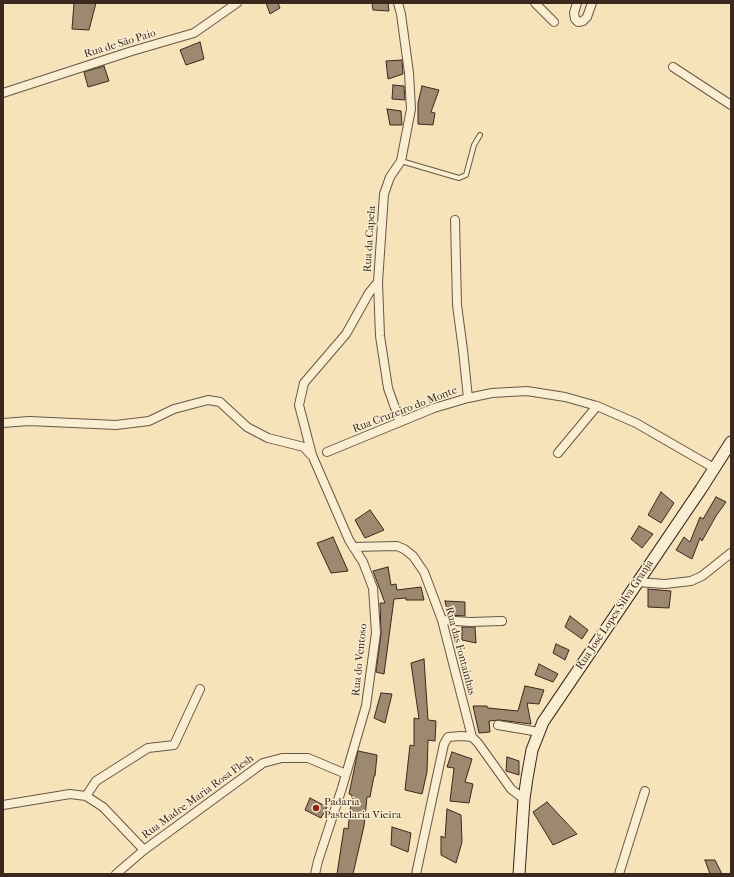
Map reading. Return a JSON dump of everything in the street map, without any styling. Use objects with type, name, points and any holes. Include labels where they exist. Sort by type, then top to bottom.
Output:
[{"type":"main road","name":"Rua José Lopes Silva Granja","points":[[519,874],[524,799],[532,750],[543,722],[731,442]]},
{"type":"street","name":"Rua de São Paio","points":[[3,93],[132,51],[194,33],[237,3]]},
{"type":"street","name":"Rua da Capela","points":[[312,455],[299,405],[304,383],[346,334],[369,293],[378,282],[384,194],[390,177],[402,161],[411,109],[409,74],[401,14],[398,3]]},
{"type":"street","points":[[535,3],[554,22]]},
{"type":"street","points":[[577,3],[574,19],[578,22],[583,22],[587,17],[592,3]]},
{"type":"street","points":[[673,68],[731,105]]},
{"type":"street","points":[[455,220],[457,305],[468,398]]},
{"type":"street","points":[[378,282],[380,336],[388,388],[400,422]]},
{"type":"street","name":"Rua Cruzeiro do Monte","points":[[327,452],[434,408],[492,393],[527,391],[565,397],[597,406],[636,423],[714,468]]},
{"type":"street","points":[[3,423],[29,421],[116,425],[149,421],[174,409],[208,400],[220,402],[247,427],[268,438],[304,448],[312,455]]},
{"type":"street","points":[[558,453],[597,406]]},
{"type":"street","name":"Rua do Ventoso","points":[[312,455],[353,547],[363,562],[373,588],[376,633],[366,706],[315,874]]},
{"type":"street","name":"Rua das Fontainhas","points":[[353,547],[397,546],[404,548],[413,556],[424,572],[442,620],[472,737],[478,743],[511,789],[524,799]]},
{"type":"street","points":[[638,582],[665,584],[691,581],[702,576],[731,553]]},
{"type":"street","points":[[442,620],[470,622],[502,621]]},
{"type":"street","points":[[86,796],[96,781],[148,748],[174,745],[200,689]]},
{"type":"street","points":[[498,725],[539,732]]},
{"type":"street","points":[[416,874],[444,744],[448,737],[472,737]]},
{"type":"street","name":"Rua Madre Maria Rosa Flesh","points":[[116,874],[144,850],[263,763],[282,758],[308,758],[346,774]]},
{"type":"street","points":[[619,874],[645,792]]},
{"type":"street","points":[[3,805],[70,794],[86,796],[103,807],[144,850]]},
{"type":"lane","points":[[402,161],[459,178],[466,174],[474,145],[480,135]]},
{"type":"building","points":[[74,3],[96,3],[89,30],[72,29]]},
{"type":"building","points":[[266,3],[278,3],[280,8],[270,14]]},
{"type":"building","points":[[372,3],[388,3],[389,11],[373,10]]},
{"type":"building","points":[[200,42],[204,59],[186,65],[180,50]]},
{"type":"building","points":[[402,60],[403,74],[388,79],[386,61]]},
{"type":"building","points":[[104,66],[109,81],[88,87],[84,72]]},
{"type":"building","points":[[393,85],[404,86],[405,100],[392,99]]},
{"type":"building","points":[[422,86],[439,90],[431,112],[435,113],[433,125],[418,124],[418,103]]},
{"type":"building","points":[[387,109],[401,111],[402,125],[390,125]]},
{"type":"building","points":[[661,492],[674,503],[661,523],[648,515]]},
{"type":"building","points":[[716,497],[726,502],[702,541],[700,538],[692,559],[676,550],[684,537],[690,542],[700,517],[703,519]]},
{"type":"building","points":[[370,510],[384,530],[365,538],[355,520]]},
{"type":"building","points":[[639,526],[653,534],[642,548],[631,539]]},
{"type":"building","points":[[333,537],[348,571],[331,573],[317,543]]},
{"type":"building","points":[[388,567],[391,585],[396,584],[397,590],[421,587],[424,600],[406,600],[406,598],[394,599],[384,674],[376,672],[381,634],[380,603],[385,603],[373,571]]},
{"type":"building","points":[[648,589],[671,591],[669,608],[648,607]]},
{"type":"building","points":[[445,601],[465,602],[465,616],[448,615]]},
{"type":"building","points":[[570,616],[588,630],[582,639],[565,627]]},
{"type":"building","points":[[462,627],[475,627],[476,643],[462,640]]},
{"type":"building","points":[[556,644],[569,650],[565,660],[553,653]]},
{"type":"building","points":[[424,659],[428,720],[436,721],[435,741],[428,740],[427,772],[422,794],[405,790],[410,745],[414,746],[414,718],[419,719],[411,663]]},
{"type":"building","points":[[539,664],[558,674],[553,682],[535,675]]},
{"type":"building","points":[[525,686],[544,690],[539,704],[527,703],[531,724],[499,720],[489,721],[490,732],[479,733],[473,706],[487,706],[488,708],[518,711]]},
{"type":"building","points":[[381,693],[392,694],[385,723],[374,718]]},
{"type":"building","points":[[358,751],[377,755],[375,776],[370,797],[367,797],[364,826],[353,874],[337,874],[344,828],[348,829],[352,795],[349,794]]},
{"type":"building","points":[[452,752],[472,759],[465,782],[473,784],[469,803],[450,801],[454,768],[447,767]]},
{"type":"building","points":[[507,757],[519,761],[519,775],[506,771]]},
{"type":"building","name":"Padaria Pastelaria Vieira","points":[[310,798],[327,807],[321,818],[305,810]]},
{"type":"building","points":[[547,802],[577,834],[553,845],[533,812]]},
{"type":"building","points":[[447,809],[461,815],[462,842],[456,863],[441,855],[441,836],[445,838]]},
{"type":"building","points":[[392,827],[411,833],[408,852],[391,845]]},
{"type":"building","points":[[705,860],[715,860],[722,874],[710,874]]},
{"type":"place","name":"Padaria Pastelaria Vieira","points":[[316,808]]}]
